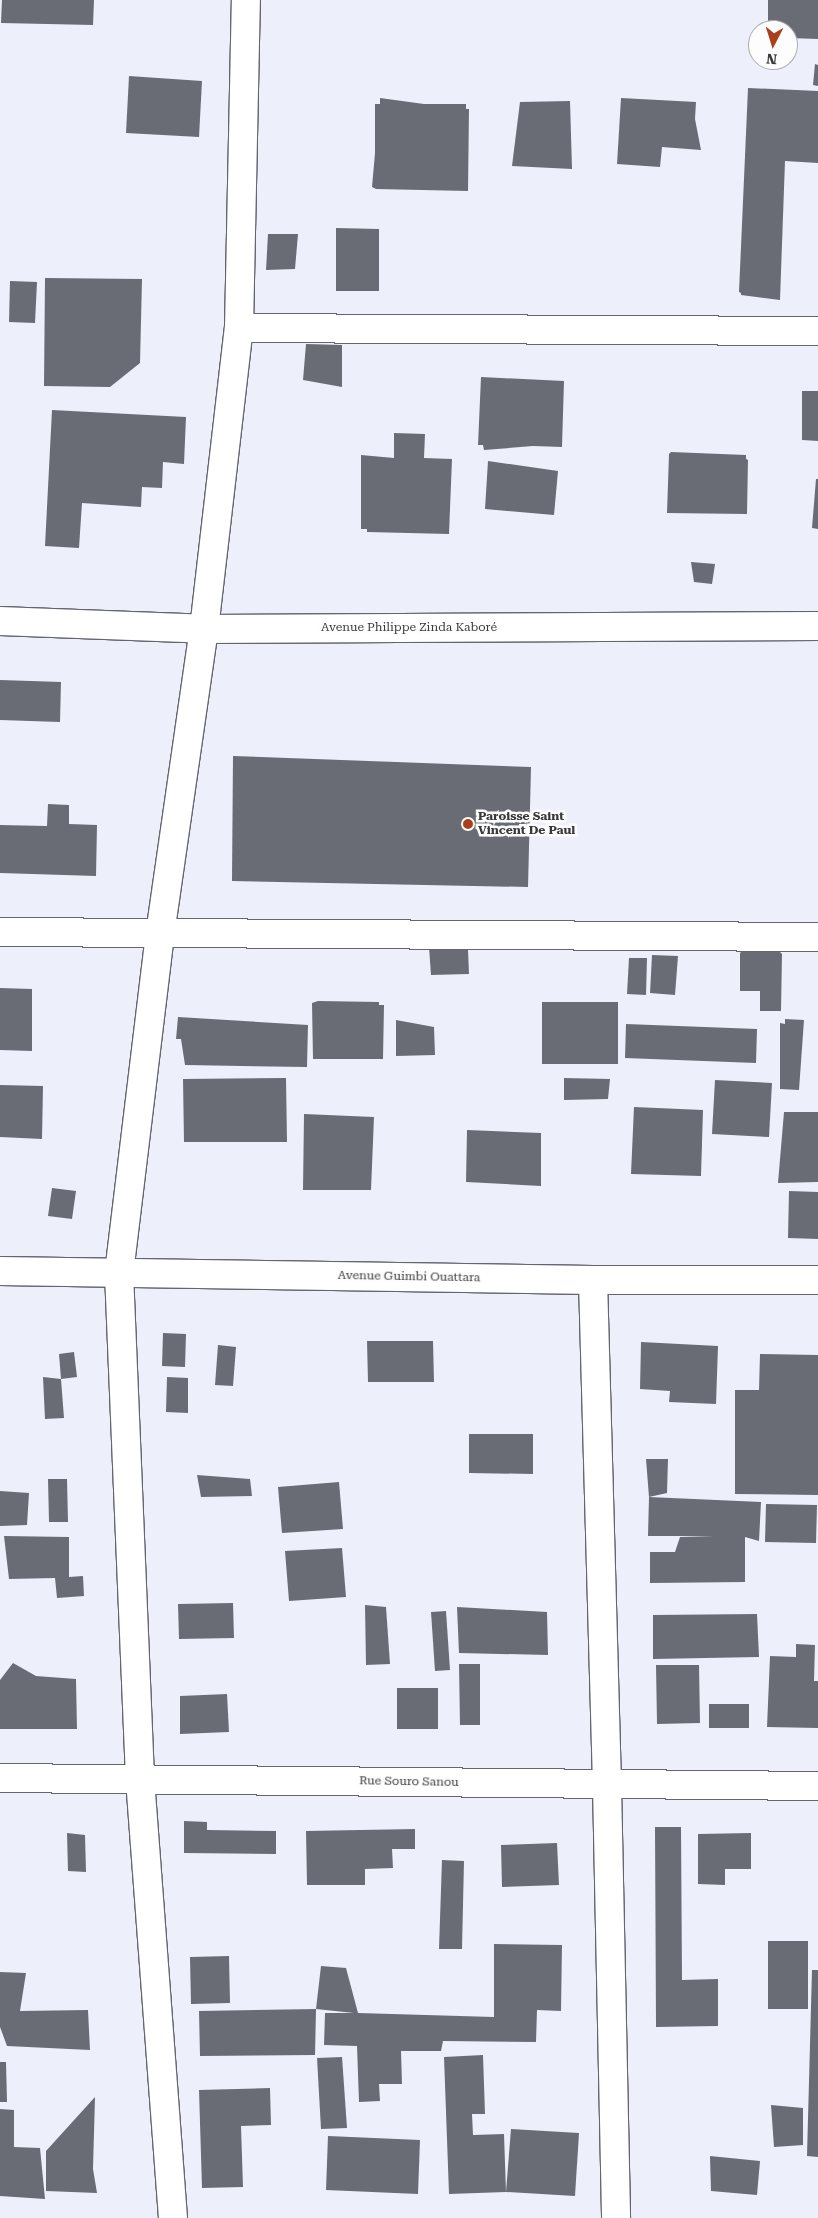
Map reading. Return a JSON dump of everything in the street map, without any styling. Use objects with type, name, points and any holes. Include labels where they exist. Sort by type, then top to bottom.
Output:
[{"type":"street","points":[[173,2218],[140,1778],[120,1273],[160,934],[204,629],[239,328],[246,0]]},
{"type":"street","points":[[239,328],[818,331]]},
{"type":"street","name":"Avenue Philippe Zinda Kaboré","points":[[0,621],[204,629],[818,626]]},
{"type":"street","points":[[0,932],[818,938]]},
{"type":"street","name":"Avenue Guimbi Ouattara","points":[[0,1271],[593,1280],[818,1280]]},
{"type":"street","points":[[593,1280],[607,1785],[616,2218]]},
{"type":"street","name":"Rue Souro Sanou","points":[[0,1778],[818,1786]]},
{"type":"building","points":[[2,0],[94,0],[93,25],[1,23]]},
{"type":"building","points":[[768,0],[818,0],[818,39],[798,38],[798,20],[768,20]]},
{"type":"building","points":[[815,64],[818,65],[818,86],[813,85]]},
{"type":"building","points":[[129,76],[202,81],[199,137],[126,133]]},
{"type":"building","points":[[748,88],[818,91],[818,163],[785,161],[780,300],[741,295],[739,292]]},
{"type":"building","points":[[380,98],[424,104],[466,104],[466,109],[469,109],[468,191],[376,189],[372,187],[375,153],[375,104],[380,104]]},
{"type":"building","points":[[621,98],[696,102],[695,119],[701,150],[662,147],[660,167],[617,164]]},
{"type":"building","points":[[570,101],[572,169],[512,166],[520,102]]},
{"type":"building","points":[[336,228],[379,229],[379,291],[336,291]]},
{"type":"building","points":[[268,234],[298,234],[295,269],[266,270]]},
{"type":"building","points":[[45,278],[142,279],[140,363],[110,387],[44,386]]},
{"type":"building","points":[[10,281],[37,282],[35,323],[9,322]]},
{"type":"building","points":[[306,344],[342,345],[342,387],[303,380]]},
{"type":"building","points":[[481,377],[564,381],[562,447],[533,446],[484,450],[483,445],[478,445]]},
{"type":"building","points":[[802,391],[818,391],[818,441],[802,440]]},
{"type":"building","points":[[52,410],[186,417],[184,464],[163,462],[162,488],[142,487],[141,507],[82,503],[79,548],[45,546]]},
{"type":"building","points":[[394,433],[425,434],[424,458],[452,459],[449,534],[367,532],[367,529],[361,529],[361,455],[394,458]]},
{"type":"building","points":[[671,452],[746,455],[748,460],[747,514],[667,513],[669,454]]},
{"type":"building","points":[[488,461],[558,471],[554,515],[485,509]]},
{"type":"building","points":[[816,479],[818,479],[818,529],[812,528]]},
{"type":"building","points":[[691,562],[715,564],[712,584],[694,582]]},
{"type":"building","points":[[0,680],[61,682],[60,722],[0,720]]},
{"type":"building","points":[[233,756],[531,767],[528,887],[232,881]]},
{"type":"building","points":[[48,804],[69,805],[69,824],[97,825],[96,876],[0,873],[0,825],[47,826]]},
{"type":"building","points":[[429,947],[468,950],[469,974],[431,975]]},
{"type":"building","points":[[742,951],[780,952],[782,954],[781,1011],[760,1011],[760,991],[740,991],[740,953]]},
{"type":"building","points":[[652,955],[678,956],[675,995],[650,993]]},
{"type":"building","points":[[629,958],[647,958],[646,995],[627,994]]},
{"type":"building","points":[[0,988],[32,989],[32,1051],[0,1050]]},
{"type":"building","points":[[318,1001],[379,1002],[379,1005],[384,1005],[383,1059],[313,1059],[312,1003]]},
{"type":"building","points":[[542,1002],[618,1002],[618,1064],[542,1064]]},
{"type":"building","points":[[178,1017],[308,1025],[307,1067],[185,1065],[181,1039],[176,1039]]},
{"type":"building","points":[[785,1019],[804,1020],[799,1090],[780,1089],[780,1023],[785,1024]]},
{"type":"building","points":[[396,1020],[434,1027],[435,1055],[396,1056]]},
{"type":"building","points":[[626,1024],[757,1029],[756,1063],[625,1058]]},
{"type":"building","points":[[286,1078],[287,1142],[184,1142],[183,1079]]},
{"type":"building","points":[[564,1078],[610,1079],[608,1099],[564,1100]]},
{"type":"building","points":[[715,1080],[772,1083],[769,1137],[712,1134]]},
{"type":"building","points":[[0,1085],[43,1086],[42,1139],[0,1137]]},
{"type":"building","points":[[634,1107],[703,1110],[701,1176],[631,1174]]},
{"type":"building","points":[[784,1112],[818,1112],[818,1182],[778,1183]]},
{"type":"building","points":[[304,1114],[374,1117],[371,1190],[303,1190]]},
{"type":"building","points":[[467,1130],[541,1133],[541,1186],[466,1182]]},
{"type":"building","points":[[52,1188],[76,1191],[72,1219],[48,1216]]},
{"type":"building","points":[[789,1191],[818,1192],[818,1239],[788,1238]]},
{"type":"building","points":[[163,1333],[186,1334],[185,1367],[162,1366]]},
{"type":"building","points":[[367,1341],[433,1341],[434,1382],[368,1382]]},
{"type":"building","points":[[641,1342],[718,1346],[716,1404],[669,1402],[670,1391],[640,1389]]},
{"type":"building","points":[[218,1345],[236,1347],[233,1386],[215,1385]]},
{"type":"building","points":[[74,1352],[77,1377],[61,1379],[59,1354]]},
{"type":"building","points":[[760,1354],[818,1355],[818,1495],[735,1494],[735,1390],[759,1390]]},
{"type":"building","points":[[43,1377],[61,1379],[64,1418],[45,1419]]},
{"type":"building","points":[[167,1377],[188,1378],[188,1413],[166,1412]]},
{"type":"building","points":[[469,1434],[533,1434],[533,1474],[469,1473]]},
{"type":"building","points":[[646,1459],[668,1459],[667,1493],[649,1497]]},
{"type":"building","points":[[197,1475],[250,1479],[252,1496],[201,1497]]},
{"type":"building","points":[[48,1479],[67,1479],[68,1522],[49,1522]]},
{"type":"building","points":[[339,1482],[343,1529],[282,1533],[278,1487]]},
{"type":"building","points":[[0,1491],[29,1493],[27,1525],[0,1526]]},
{"type":"building","points":[[649,1497],[761,1502],[759,1541],[745,1537],[745,1582],[650,1583],[650,1552],[675,1552],[680,1537],[714,1536],[648,1536]]},
{"type":"building","points":[[766,1504],[817,1505],[816,1543],[765,1542]]},
{"type":"building","points":[[4,1536],[69,1537],[69,1577],[83,1576],[84,1596],[57,1598],[55,1578],[9,1579]]},
{"type":"building","points":[[342,1548],[346,1597],[289,1601],[285,1551]]},
{"type":"building","points":[[233,1603],[234,1638],[179,1639],[178,1604]]},
{"type":"building","points":[[365,1605],[386,1607],[390,1664],[366,1665]]},
{"type":"building","points":[[457,1607],[547,1612],[548,1655],[459,1653]]},
{"type":"building","points":[[446,1611],[450,1670],[435,1671],[431,1612]]},
{"type":"building","points":[[757,1614],[759,1657],[653,1659],[653,1615]]},
{"type":"building","points":[[796,1644],[815,1645],[814,1681],[818,1681],[818,1728],[767,1727],[770,1656],[796,1657]]},
{"type":"building","points":[[13,1663],[36,1676],[76,1679],[77,1729],[0,1729],[0,1680]]},
{"type":"building","points":[[459,1664],[480,1664],[480,1725],[460,1725]]},
{"type":"building","points":[[656,1665],[699,1665],[700,1723],[657,1724]]},
{"type":"building","points":[[397,1688],[438,1688],[438,1729],[397,1729]]},
{"type":"building","points":[[227,1694],[229,1732],[180,1734],[180,1696]]},
{"type":"building","points":[[709,1704],[749,1704],[749,1728],[709,1728]]},
{"type":"building","points":[[184,1821],[207,1822],[207,1830],[276,1831],[276,1854],[184,1853]]},
{"type":"building","points":[[655,1827],[681,1827],[682,1980],[718,1979],[718,2026],[656,2027]]},
{"type":"building","points":[[415,1829],[415,1849],[392,1849],[393,1868],[365,1869],[365,1885],[307,1885],[306,1831]]},
{"type":"building","points":[[67,1833],[85,1835],[86,1872],[68,1871]]},
{"type":"building","points":[[751,1833],[751,1869],[725,1869],[725,1885],[698,1884],[698,1834]]},
{"type":"building","points":[[557,1843],[559,1885],[502,1887],[501,1845]]},
{"type":"building","points":[[442,1860],[464,1861],[462,1949],[439,1949]]},
{"type":"building","points":[[768,1941],[808,1941],[808,2009],[768,2009]]},
{"type":"building","points":[[494,1944],[562,1945],[561,2011],[537,2010],[536,2042],[443,2041],[441,2051],[401,2051],[402,2084],[379,2084],[380,2101],[359,2102],[357,2046],[324,2045],[325,2013],[354,2013],[316,2009],[321,1966],[346,1968],[358,2013],[494,2017]]},
{"type":"building","points":[[229,1956],[230,2003],[191,2004],[190,1957]]},
{"type":"building","points":[[812,1970],[818,1970],[818,2157],[807,2156]]},
{"type":"building","points":[[0,1972],[26,1973],[20,2011],[88,2010],[90,2050],[7,2046],[0,2027]]},
{"type":"building","points":[[316,2009],[315,2055],[200,2056],[199,2011]]},
{"type":"building","points":[[483,2055],[485,2114],[472,2114],[473,2135],[504,2134],[506,2192],[449,2194],[444,2057]]},
{"type":"building","points":[[342,2057],[347,2128],[321,2129],[317,2058]]},
{"type":"building","points":[[0,2062],[6,2062],[7,2102],[0,2102]]},
{"type":"building","points":[[270,2088],[271,2125],[241,2126],[243,2187],[202,2188],[199,2090]]},
{"type":"building","points":[[95,2097],[93,2169],[97,2193],[46,2191],[46,2151]]},
{"type":"building","points":[[771,2105],[803,2108],[803,2145],[774,2147]]},
{"type":"building","points":[[0,2109],[14,2110],[14,2147],[40,2148],[45,2199],[0,2196]]},
{"type":"building","points":[[511,2129],[579,2133],[575,2196],[506,2192]]},
{"type":"building","points":[[328,2136],[420,2140],[418,2194],[326,2190]]},
{"type":"building","points":[[710,2156],[760,2161],[757,2195],[711,2191]]},
{"type":"place","name":"Paroisse Saint Vincent De Paul","points":[[468,824]]}]
